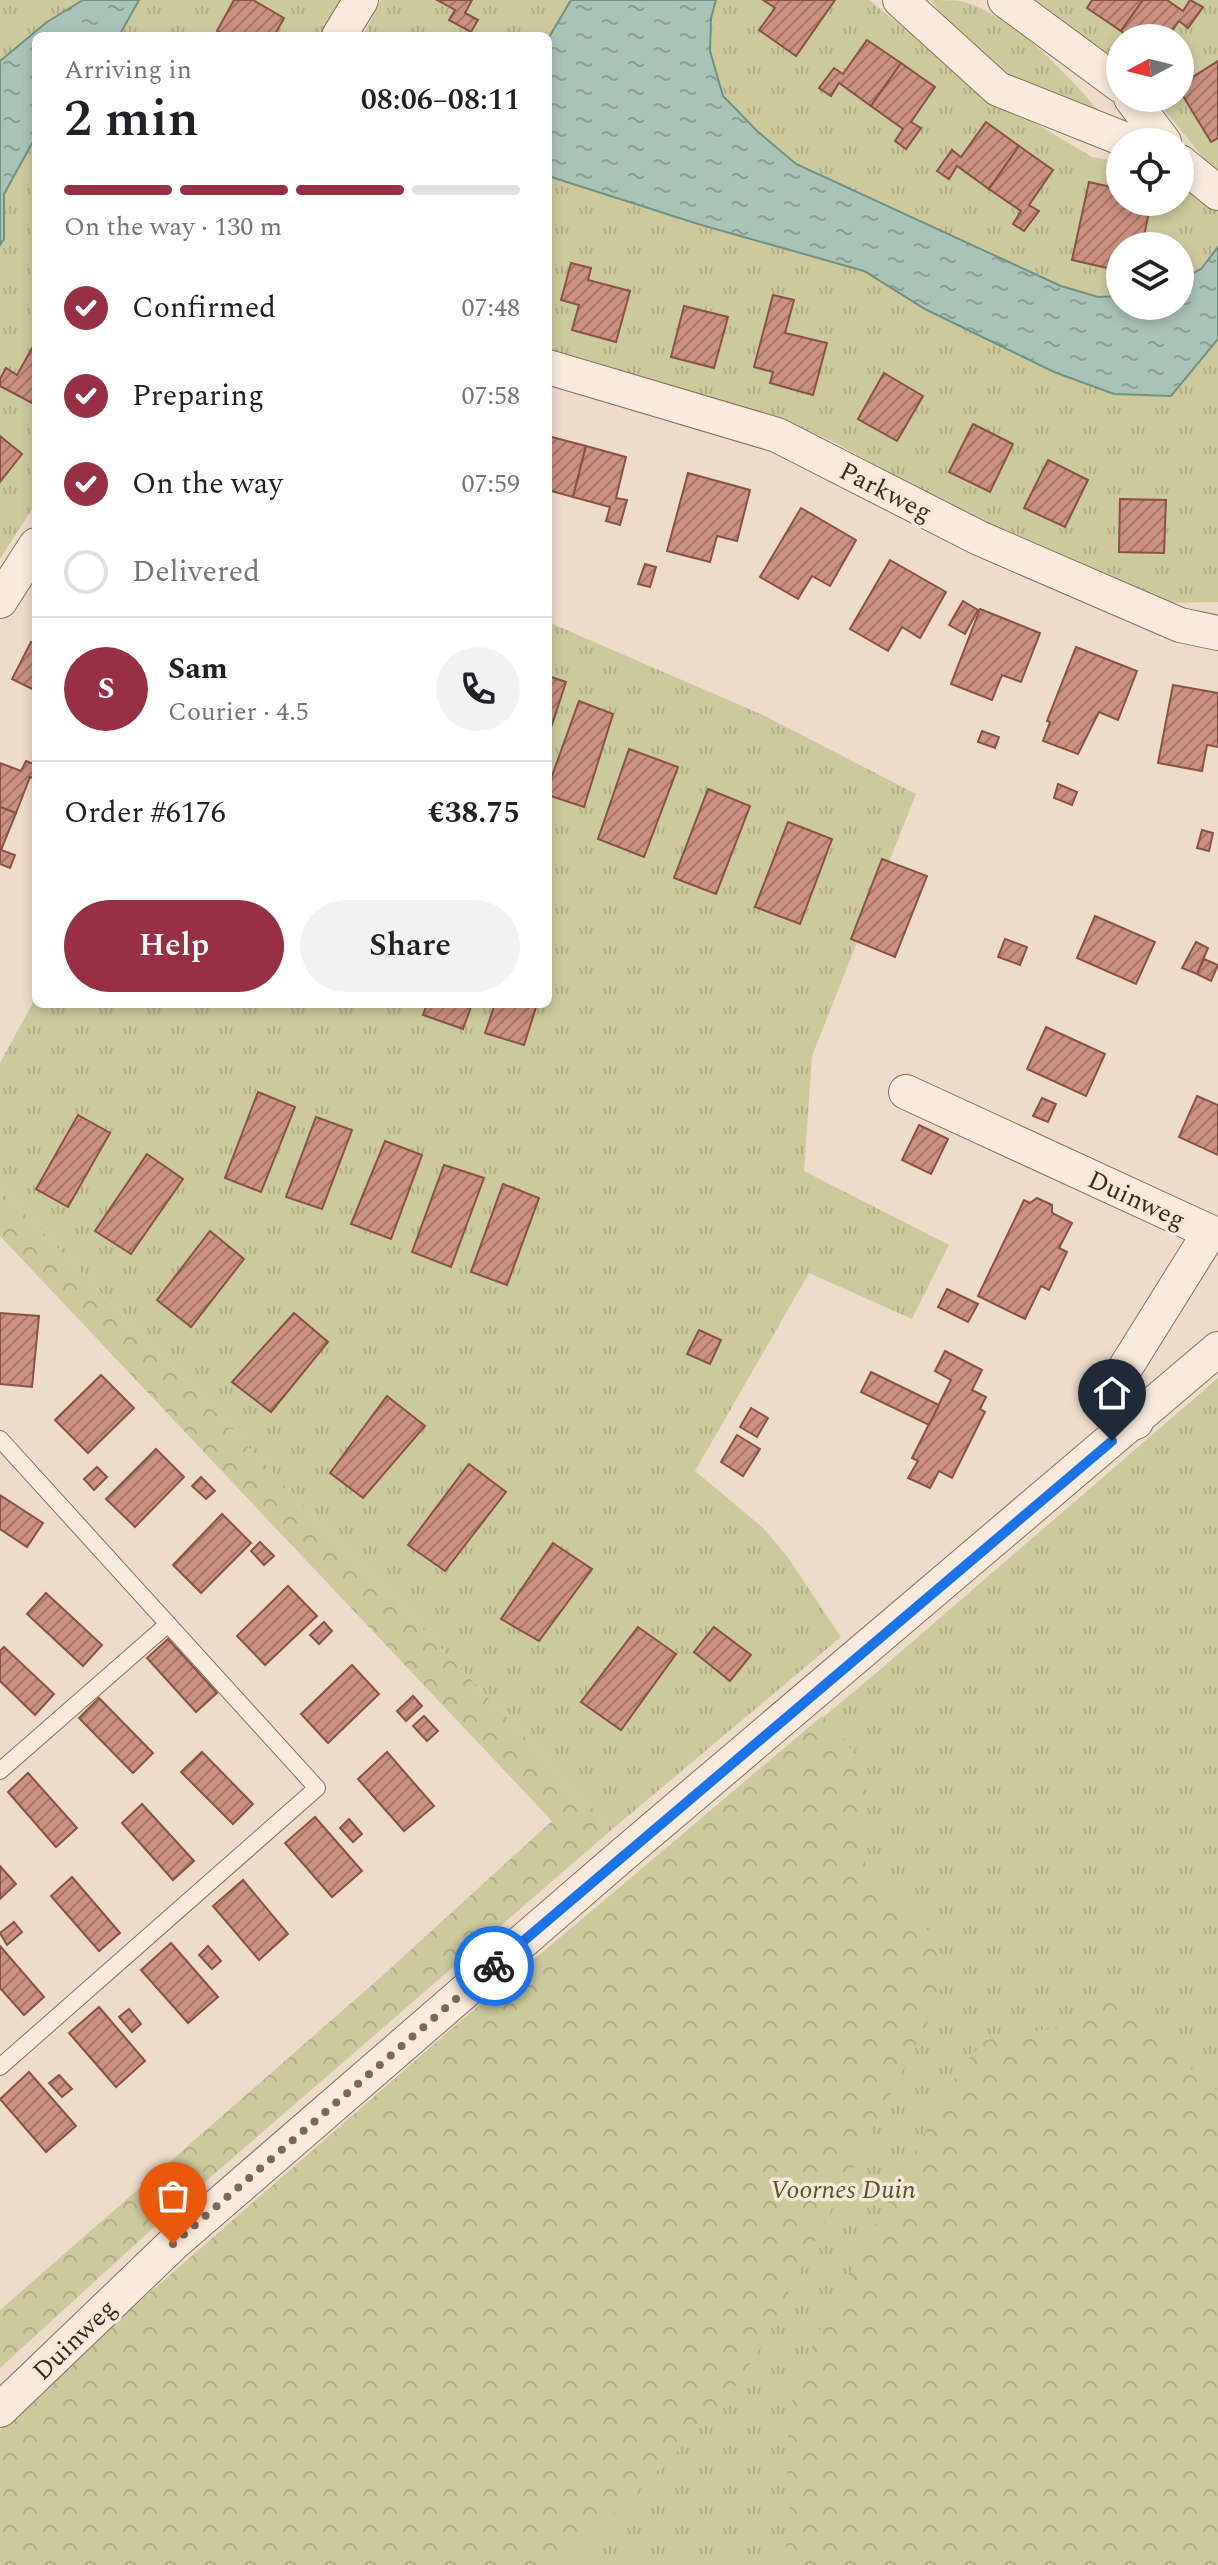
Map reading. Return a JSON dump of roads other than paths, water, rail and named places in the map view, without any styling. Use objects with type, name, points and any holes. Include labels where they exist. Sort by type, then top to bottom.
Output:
[{"type":"street","points":[[341,32],[361,0]]},
{"type":"street","points":[[900,0],[998,89],[1106,132]]},
{"type":"street","points":[[1005,0],[1106,75]]},
{"type":"street","points":[[1194,173],[1218,193]]},
{"type":"street","name":"Parkweg","points":[[552,368],[777,435],[979,538],[1180,625],[1218,633]]},
{"type":"street","points":[[0,601],[32,551]]},
{"type":"street","name":"Duinweg","points":[[906,1092],[1210,1232],[1114,1386],[1136,1422]]},
{"type":"street","name":"Duinweg","points":[[0,2410],[173,2244],[619,1858],[1136,1422],[1218,1349]]},
{"type":"lane","points":[[0,1439],[317,1788],[0,2067]]},
{"type":"lane","points":[[0,1771],[168,1624]]},
{"type":"water","points":[[83,0],[139,0],[121,32],[35,32]]},
{"type":"water","points":[[571,0],[716,0],[711,18],[710,51],[723,96],[757,131],[796,164],[1061,286],[1106,297],[1106,320],[1194,320],[1194,273],[1201,269],[1218,247],[1218,339],[1171,396],[1114,394],[1054,372],[925,309],[864,271],[698,224],[552,177],[552,32]]},
{"type":"water","points":[[32,34],[32,143],[4,194],[4,239],[0,245],[0,61]]},
{"type":"park label","name":"Voornes Duin","points":[[843,2189]]}]
